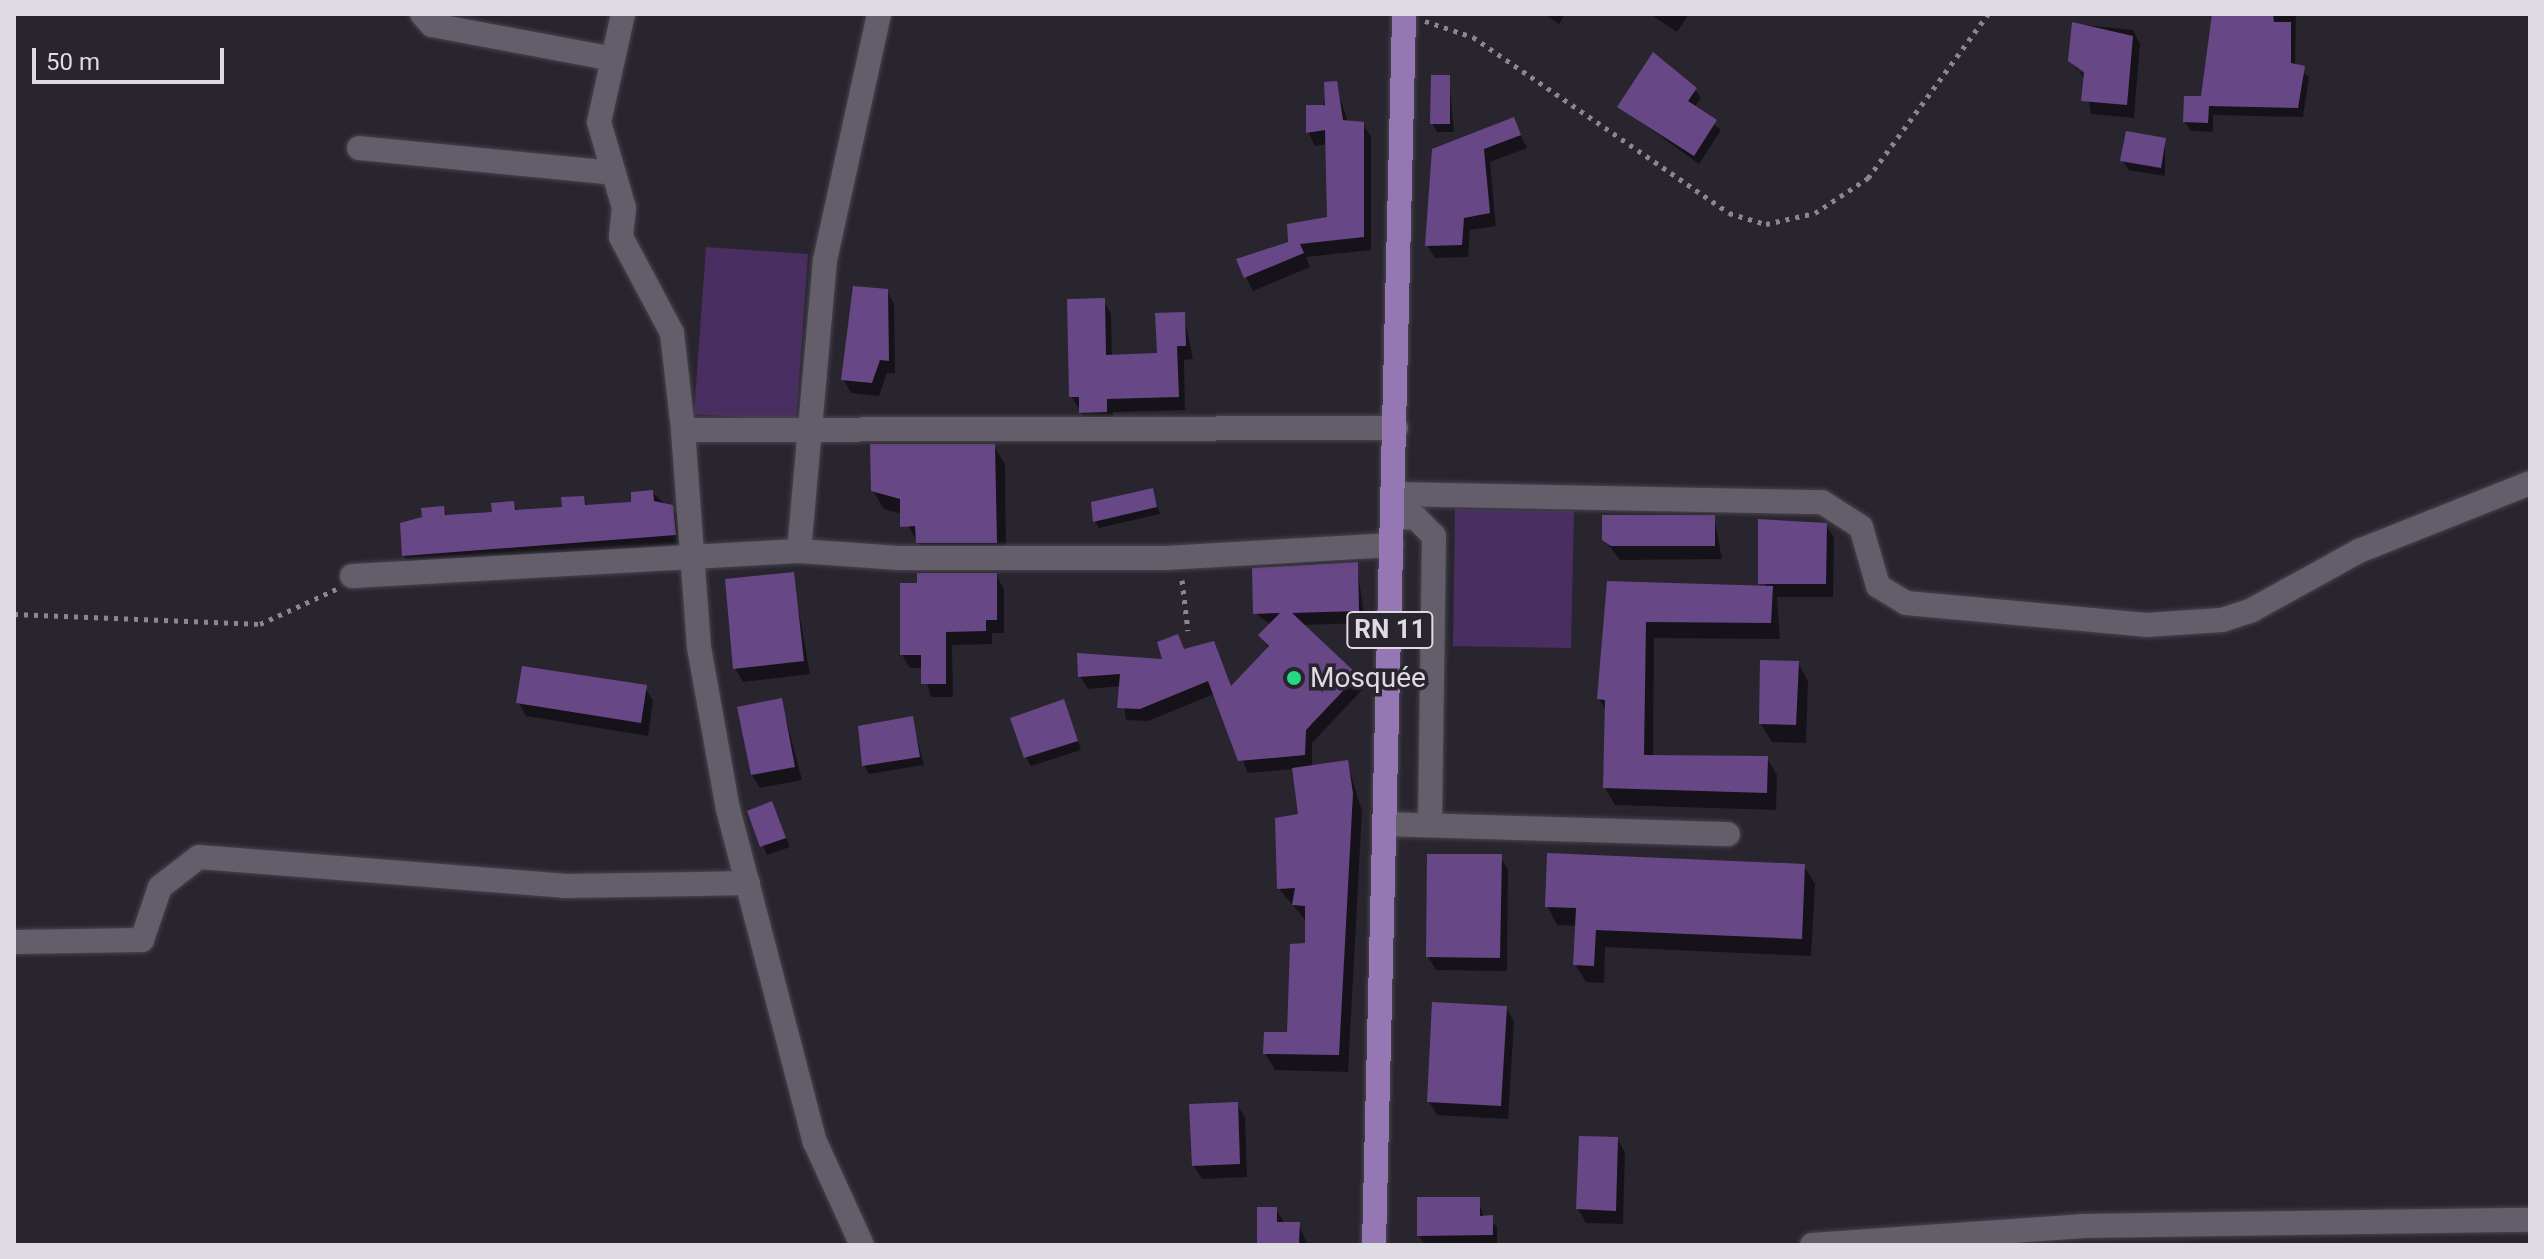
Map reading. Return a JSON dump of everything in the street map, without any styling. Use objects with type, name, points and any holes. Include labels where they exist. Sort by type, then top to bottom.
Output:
[{"type":"main road","name":"RN 11","points":[[1374,1245],[1404,16]]},
{"type":"street","points":[[422,14],[432,25],[613,59]]},
{"type":"street","points":[[623,14],[599,122],[624,208],[621,237],[672,333],[694,553],[699,647],[748,883],[815,1142],[862,1245]]},
{"type":"street","points":[[799,551],[806,429],[825,260],[879,14]]},
{"type":"street","points":[[359,148],[614,173]]},
{"type":"street","points":[[683,430],[1396,428]]},
{"type":"street","points":[[1393,505],[1822,502],[1861,527],[1878,586],[1906,603],[2146,625],[2222,620],[2252,610],[2359,551],[2530,483]]},
{"type":"street","points":[[1393,505],[1416,518],[1434,536],[1430,824]]},
{"type":"street","points":[[352,576],[694,553],[799,551],[899,558],[1179,556],[1392,545]]},
{"type":"street","points":[[1385,824],[1728,834]]},
{"type":"street","points":[[14,942],[142,940],[160,887],[199,857],[564,886],[748,883]]},
{"type":"street","points":[[1812,1245],[2052,1227],[2530,1220]]},
{"type":"path","points":[[1404,16],[1473,37],[1729,213],[1766,224],[1815,213],[1868,178],[1988,14]]},
{"type":"path","points":[[1179,556],[1188,631]]},
{"type":"path","points":[[14,614],[260,624],[352,576]]},
{"type":"shaded area","points":[[706,247],[808,254],[796,421],[694,414]]},
{"type":"shaded area","points":[[1455,509],[1574,511],[1571,648],[1453,646]]},
{"type":"building","points":[[2212,14],[2273,14],[2274,22],[2291,22],[2291,63],[2305,66],[2298,108],[2209,106],[2208,123],[2183,122],[2184,96],[2201,96]]},
{"type":"building","points":[[2072,22],[2133,36],[2127,105],[2081,101],[2084,72],[2068,61]]},
{"type":"building","points":[[1653,52],[1697,88],[1688,101],[1717,120],[1694,156],[1617,107]]},
{"type":"building","points":[[1431,75],[1450,75],[1450,124],[1430,124]]},
{"type":"building","points":[[1337,81],[1343,120],[1364,122],[1364,237],[1300,244],[1304,253],[1244,278],[1236,259],[1288,242],[1287,224],[1327,217],[1325,130],[1306,133],[1306,105],[1325,105],[1324,82]]},
{"type":"building","points":[[1514,117],[1521,135],[1484,149],[1490,213],[1464,218],[1462,245],[1425,246],[1432,149]]},
{"type":"building","points":[[2126,131],[2166,138],[2161,168],[2120,161]]},
{"type":"building","points":[[853,286],[888,289],[889,361],[880,360],[872,383],[841,380]]},
{"type":"building","points":[[1105,298],[1106,355],[1157,353],[1155,313],[1185,312],[1186,346],[1177,346],[1179,397],[1107,399],[1107,412],[1079,413],[1079,397],[1069,397],[1067,299]]},
{"type":"building","points":[[870,444],[995,444],[997,543],[916,543],[915,526],[900,527],[900,499],[871,491]]},
{"type":"building","points":[[1153,488],[1157,507],[1093,522],[1091,502]]},
{"type":"building","points":[[653,490],[654,501],[673,505],[676,535],[402,556],[400,523],[422,517],[421,508],[444,506],[445,515],[492,512],[491,503],[514,501],[515,510],[562,507],[561,497],[584,496],[585,505],[631,502],[631,492]]},
{"type":"building","points":[[1602,515],[1715,515],[1715,546],[1611,546],[1602,540]]},
{"type":"building","points":[[1758,519],[1827,523],[1826,584],[1758,584]]},
{"type":"building","points":[[1358,562],[1359,611],[1292,613],[1358,675],[1306,730],[1305,755],[1238,761],[1208,681],[1140,709],[1117,708],[1120,674],[1078,677],[1077,653],[1162,659],[1157,642],[1178,634],[1184,649],[1214,641],[1231,686],[1269,646],[1258,635],[1280,613],[1253,614],[1252,568]]},
{"type":"building","points":[[794,572],[804,661],[733,669],[725,579]]},
{"type":"building","points":[[917,573],[997,573],[997,620],[986,620],[986,631],[946,632],[946,684],[921,684],[921,655],[900,655],[900,583],[917,583]]},
{"type":"building","points":[[1607,581],[1773,586],[1771,623],[1646,622],[1644,755],[1768,756],[1767,793],[1603,788],[1605,700],[1597,699]]},
{"type":"building","points":[[1760,660],[1799,661],[1796,725],[1759,724]]},
{"type":"building","points":[[522,666],[647,685],[641,723],[516,703]]},
{"type":"building","points":[[782,698],[795,767],[751,775],[737,707]]},
{"type":"building","points":[[1064,699],[1078,741],[1024,758],[1010,718]]},
{"type":"building","points":[[913,716],[920,757],[862,766],[858,726]]},
{"type":"building","points":[[1348,760],[1353,793],[1339,1055],[1263,1054],[1264,1032],[1287,1032],[1290,944],[1305,943],[1305,906],[1292,905],[1295,888],[1277,889],[1275,818],[1298,814],[1292,768]]},
{"type":"building","points":[[772,801],[786,838],[760,847],[747,811]]},
{"type":"building","points":[[1547,853],[1805,864],[1802,939],[1596,930],[1594,966],[1573,965],[1576,908],[1545,907]]},
{"type":"building","points":[[1427,854],[1502,854],[1500,958],[1426,957]]},
{"type":"building","points":[[1432,1002],[1507,1006],[1501,1106],[1427,1102]]},
{"type":"building","points":[[1238,1102],[1240,1164],[1192,1166],[1189,1104]]},
{"type":"building","points":[[1579,1136],[1618,1137],[1616,1211],[1576,1209]]},
{"type":"building","points":[[1417,1197],[1480,1197],[1480,1216],[1493,1215],[1493,1235],[1417,1236]]},
{"type":"building","points":[[1257,1207],[1277,1207],[1277,1222],[1300,1222],[1299,1245],[1257,1245]]},
{"type":"place","name":"Mosquée","points":[[1294,678]]}]
